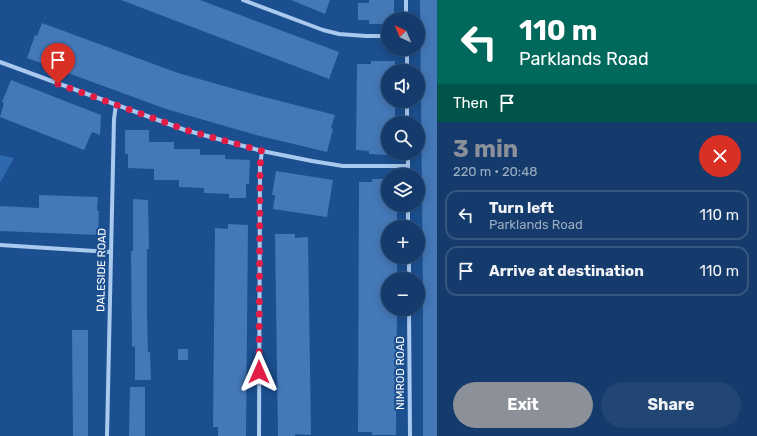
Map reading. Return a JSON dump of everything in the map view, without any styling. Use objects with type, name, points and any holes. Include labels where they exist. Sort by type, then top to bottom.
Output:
[{"type":"street","points":[[243,0],[323,30],[339,34],[381,36]]},
{"type":"street","points":[[406,0],[406,12]]},
{"type":"street","points":[[0,62],[186,130],[262,151],[338,165],[408,166],[408,160]]},
{"type":"street","name":"DALESIDE ROAD","points":[[107,436],[110,252],[114,119],[116,105]]},
{"type":"street","points":[[259,436],[260,166],[262,151]]},
{"type":"street","points":[[0,245],[110,252]]},
{"type":"street","name":"NIMROD ROAD","points":[[409,316],[410,436]]},
{"type":"shaded area","points":[[0,155],[14,158],[0,183]]},
{"type":"building","points":[[121,0],[200,0],[339,52],[329,79]]},
{"type":"building","points":[[291,0],[330,0],[325,14]]},
{"type":"building","points":[[369,0],[394,0],[394,12],[381,12],[381,24],[369,24],[369,20],[358,20],[358,3],[369,3]]},
{"type":"building","points":[[420,0],[437,0],[437,436],[423,436],[423,316],[425,316],[425,272],[423,272],[423,264],[425,264],[425,220],[422,220],[422,212],[425,212],[425,168],[422,168],[422,160],[425,160],[425,116],[421,116],[421,108],[425,108],[425,64],[421,64],[421,56],[425,56],[425,12],[420,12]]},
{"type":"building","points":[[42,23],[178,73],[335,115],[327,152],[256,135],[166,109],[27,58],[35,35],[37,36]]},
{"type":"building","points":[[371,61],[395,61],[395,64],[381,64],[381,108],[395,108],[395,116],[381,116],[381,155],[369,154],[369,151],[356,150],[357,64],[371,64]]},
{"type":"building","points":[[11,80],[101,115],[100,135],[92,132],[84,150],[0,117],[4,103],[2,102]]},
{"type":"building","points":[[125,130],[149,130],[149,142],[174,142],[174,149],[200,149],[200,155],[225,155],[225,159],[250,160],[249,184],[246,184],[246,198],[229,198],[229,194],[204,193],[204,188],[179,187],[179,180],[154,180],[154,169],[128,168],[128,154],[125,154]]},
{"type":"building","points":[[276,171],[333,180],[327,217],[273,209],[275,195],[272,195]]},
{"type":"building","points":[[372,179],[381,179],[381,212],[397,212],[397,220],[381,220],[381,264],[397,264],[397,272],[381,272],[381,316],[397,316],[396,435],[372,435],[372,432],[358,432],[359,182],[372,182]]},
{"type":"building","points":[[39,195],[98,197],[98,235],[0,231],[0,206],[39,208]]},
{"type":"building","points":[[133,199],[148,200],[149,249],[147,249],[147,312],[148,352],[150,352],[151,380],[135,380],[135,346],[132,347],[131,251],[133,251]]},
{"type":"building","points":[[228,224],[248,225],[246,436],[218,436],[218,427],[213,427],[215,228],[228,229]]},
{"type":"building","points":[[275,234],[295,234],[295,238],[308,237],[311,435],[295,434],[295,436],[278,436]]},
{"type":"building","points":[[72,330],[88,330],[88,436],[73,436]]},
{"type":"building","points":[[178,349],[188,349],[188,360],[178,360]]},
{"type":"building","points":[[130,387],[145,387],[145,436],[129,436]]},
{"type":"route","points":[[58,84],[186,130],[262,151],[260,166],[259,372]]}]
